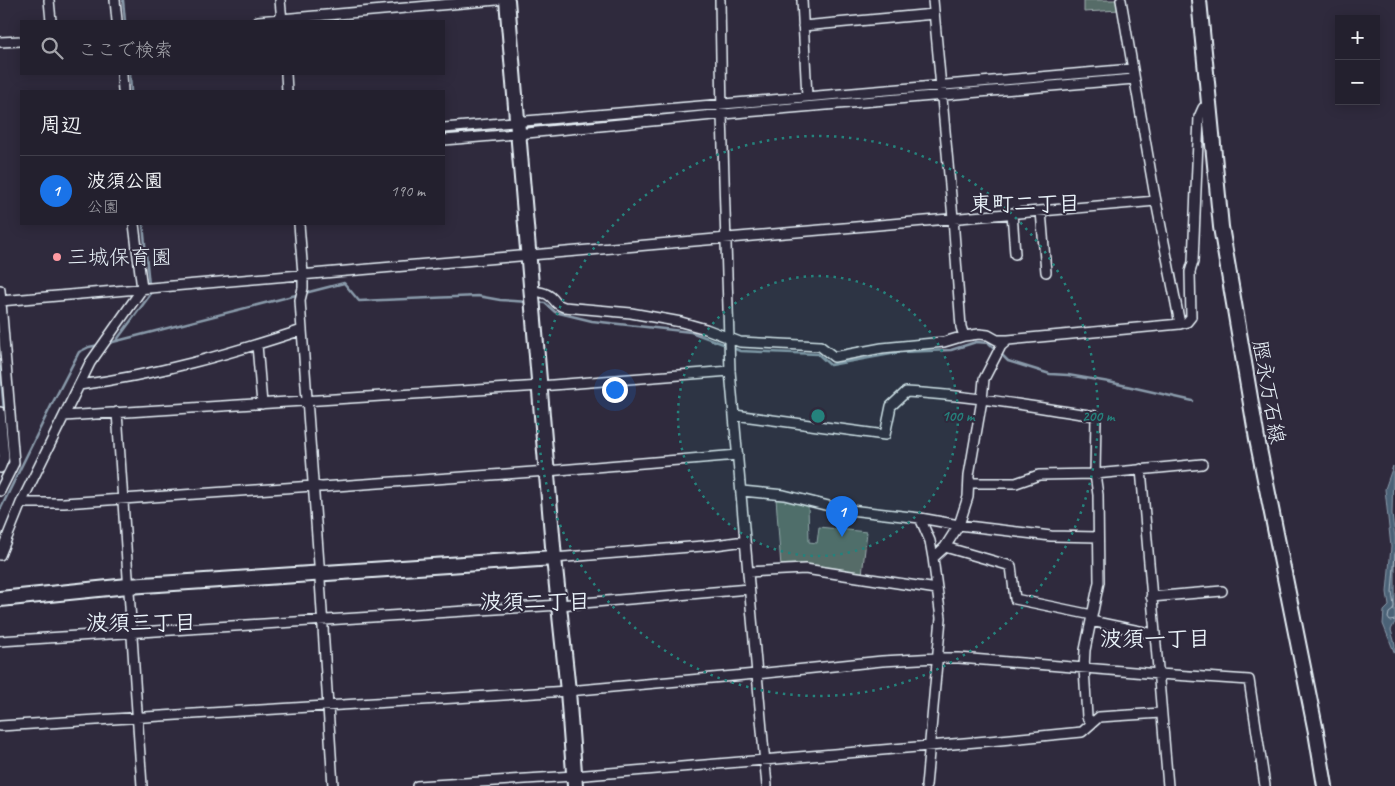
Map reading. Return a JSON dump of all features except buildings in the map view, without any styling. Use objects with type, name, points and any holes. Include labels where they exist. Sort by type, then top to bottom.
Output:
[{"type":"street","points":[[49,0],[51,20]]},
{"type":"street","points":[[115,0],[117,20]]},
{"type":"street","points":[[280,0],[282,20],[497,0]]},
{"type":"street","points":[[507,0],[554,558],[568,691],[574,781]]},
{"type":"street","points":[[720,0],[730,371],[742,491],[766,786]]},
{"type":"street","points":[[802,0],[807,97]]},
{"type":"street","points":[[933,0],[961,327],[964,336]]},
{"type":"street","points":[[1121,0],[1156,202],[1180,324]]},
{"type":"street","name":"脛永万石線","points":[[1199,0],[1221,227],[1257,439],[1316,732],[1325,786]]},
{"type":"street","points":[[803,26],[934,14]]},
{"type":"street","points":[[0,42],[20,41]]},
{"type":"street","points":[[445,140],[518,128],[722,104],[1132,69]]},
{"type":"street","points":[[122,75],[123,90]]},
{"type":"street","points":[[286,75],[288,90]]},
{"type":"street","points":[[445,128],[518,128],[722,115],[1134,79]]},
{"type":"street","points":[[531,291],[551,296],[556,304],[564,307],[631,313],[681,322],[740,342],[820,346],[834,357],[882,348],[944,342],[979,334],[988,335],[997,340],[1008,340],[1180,324],[1187,322],[1191,317],[1190,272],[1193,262],[1199,117],[1203,108],[1210,106]]},
{"type":"street","points":[[0,300],[1156,202]]},
{"type":"street","points":[[1041,211],[1046,272]]},
{"type":"street","points":[[1012,214],[1015,254]]},
{"type":"street","points":[[0,554],[21,503],[90,363],[142,289],[134,225]]},
{"type":"street","points":[[299,225],[303,274],[303,288],[300,300],[333,786]]},
{"type":"street","points":[[0,290],[14,462],[0,491]]},
{"type":"street","points":[[79,385],[117,380],[171,369],[257,345],[302,330]]},
{"type":"street","points":[[933,558],[945,547],[959,525],[968,497],[969,475],[984,379],[1001,346],[1008,340]]},
{"type":"street","points":[[257,345],[262,404]]},
{"type":"street","points":[[64,416],[540,386],[730,371]]},
{"type":"street","points":[[734,415],[885,435],[891,406],[906,392],[932,393],[1096,416],[1095,474],[1098,495],[1099,582],[1084,668],[1087,717],[1092,722]]},
{"type":"street","points":[[0,412],[4,458],[0,468]]},
{"type":"street","points":[[117,412],[142,786]]},
{"type":"street","points":[[21,503],[64,502],[312,486],[322,487],[738,455]]},
{"type":"street","points":[[969,483],[1016,483],[1039,475],[1095,474],[1202,464]]},
{"type":"street","points":[[1141,469],[1168,786]]},
{"type":"street","points":[[742,491],[784,495],[840,509],[920,518],[959,525],[1051,536],[1098,537]]},
{"type":"street","points":[[920,518],[930,541],[941,618],[926,786]]},
{"type":"street","points":[[0,599],[128,586],[554,558],[745,541]]},
{"type":"street","points":[[945,547],[1010,566],[1015,600],[1154,634]]},
{"type":"street","points":[[748,572],[805,569],[937,589]]},
{"type":"street","points":[[0,641],[559,605],[749,589]]},
{"type":"street","points":[[1151,597],[1222,591]]},
{"type":"street","points":[[0,726],[568,691],[882,661],[937,658],[1249,680],[1265,786]]},
{"type":"street","points":[[417,786],[574,781],[764,759],[1082,732],[1099,717],[1161,713]]},
{"type":"green space","points":[[1084,0],[1119,0],[1120,10],[1084,12]]},
{"type":"green space","points":[[776,498],[808,504],[809,542],[817,543],[819,527],[867,532],[862,575],[781,567]]},
{"type":"water","points":[[1393,466],[1392,514],[1395,538],[1395,622],[1391,630],[1395,644],[1395,654],[1383,624],[1384,611],[1389,606],[1387,592],[1391,547],[1385,489]]},
{"type":"waterway","points":[[123,0],[125,20]]},
{"type":"waterway","points":[[130,75],[131,90]]},
{"type":"waterway","points":[[116,341],[150,295],[143,225]]},
{"type":"waterway","points":[[305,293],[344,283],[359,301],[478,296],[529,302]]},
{"type":"waterway","points":[[109,343],[300,294]]},
{"type":"waterway","points":[[537,302],[545,303],[555,312],[592,321],[691,332],[726,345]]},
{"type":"waterway","points":[[731,347],[740,351],[818,354],[830,365],[902,352],[951,350],[976,342],[989,343],[996,350]]},
{"type":"waterway","points":[[0,510],[79,352],[99,345]]},
{"type":"waterway","points":[[1000,353],[1008,361],[1050,374],[1109,382],[1193,401]]},
{"type":"waterway","points":[[0,367],[4,411]]},
{"type":"waterway","points":[[0,481],[8,463],[8,458]]},
{"type":"place","name":"三城保育園","points":[[57,257]]},
{"type":"place","name":"波須公園","points":[[842,537]]},
{"type":"district","name":"東町二丁目","points":[[1025,203]]},
{"type":"district","name":"波須二丁目","points":[[535,601]]},
{"type":"district","name":"波須三丁目","points":[[141,622]]},
{"type":"district","name":"波須一丁目","points":[[1155,638]]}]
